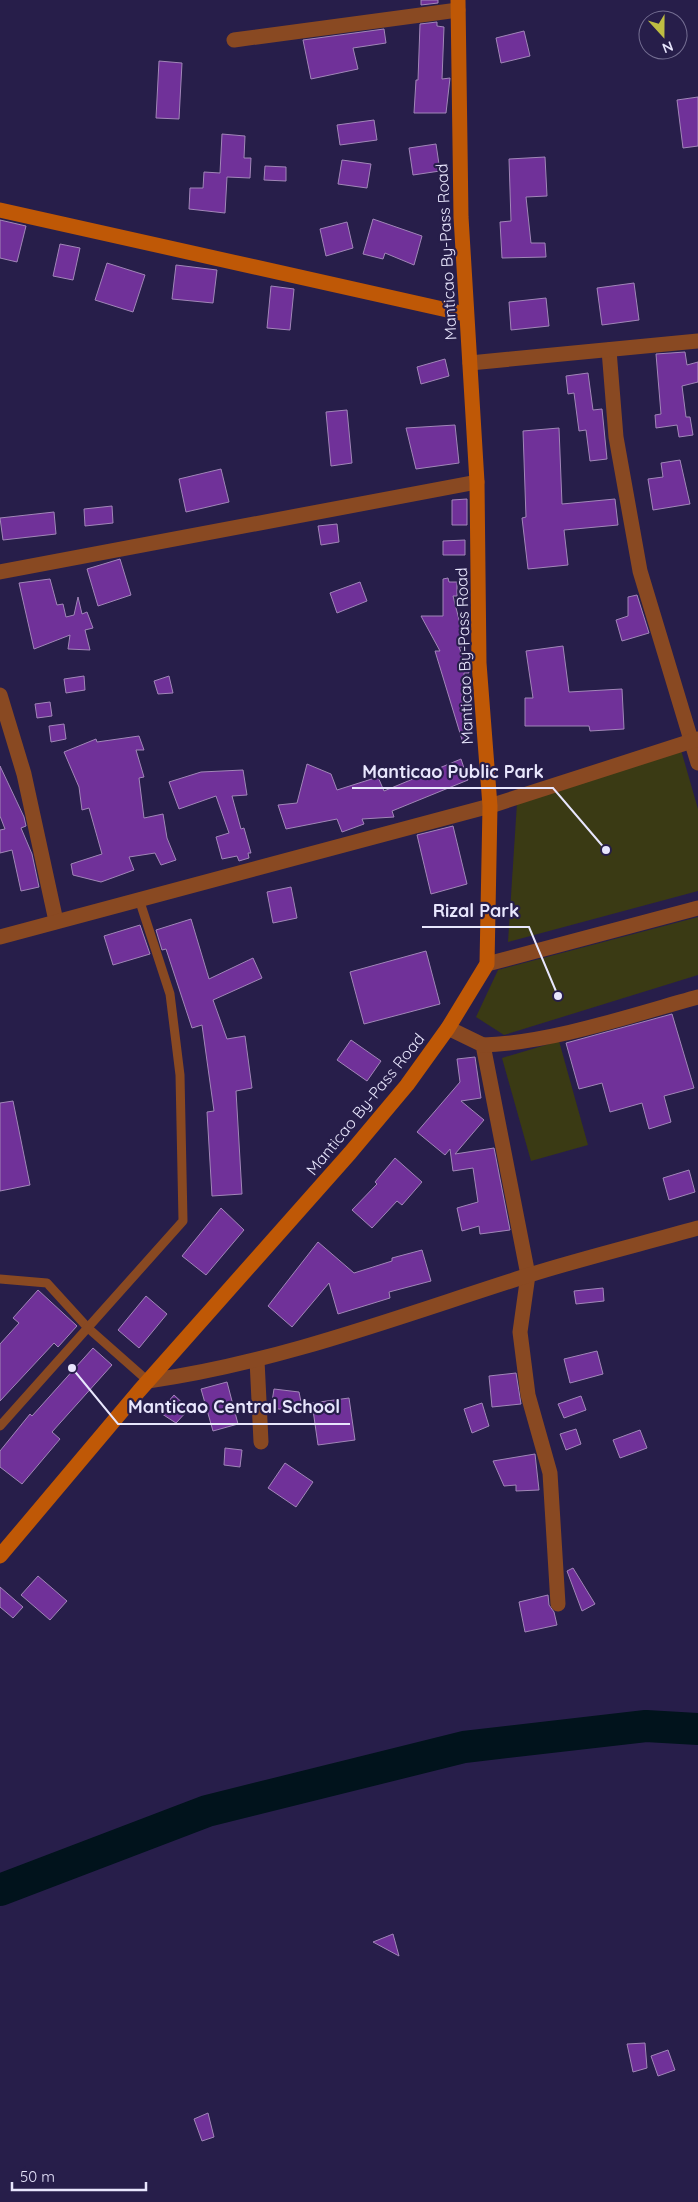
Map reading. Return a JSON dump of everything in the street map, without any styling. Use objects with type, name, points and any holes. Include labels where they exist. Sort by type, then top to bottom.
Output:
[{"type":"street","points":[[234,40],[458,5]]},
{"type":"street","name":"Manticao By-Pass Road","points":[[0,1556],[148,1382],[350,1153],[407,1085],[448,1028],[487,964],[490,806],[479,663],[477,482],[460,217],[458,5]]},
{"type":"street","points":[[0,210],[465,314]]},
{"type":"street","points":[[470,363],[698,341]]},
{"type":"street","points":[[610,350],[616,437],[640,570],[695,740],[698,763]]},
{"type":"street","points":[[0,572],[477,482]]},
{"type":"street","points":[[0,695],[24,774],[56,921]]},
{"type":"street","points":[[0,937],[490,806],[695,740]]},
{"type":"street","points":[[487,964],[698,908]]},
{"type":"street","points":[[448,1028],[483,1045],[505,1044],[540,1038],[698,997]]},
{"type":"street","points":[[483,1045],[528,1275],[520,1332],[528,1395],[550,1473],[558,1604]]},
{"type":"street","points":[[148,1382],[192,1375],[257,1360],[388,1323],[528,1275],[698,1228]]},
{"type":"street","points":[[257,1360],[261,1442]]},
{"type":"lane","points":[[0,1426],[183,1222],[180,1076],[170,994],[139,899]]},
{"type":"lane","points":[[0,1279],[47,1283],[88,1328],[148,1382]]},
{"type":"shaded area","points":[[681,750],[698,809],[698,891],[508,942],[517,803]]},
{"type":"shaded area","points":[[698,917],[698,975],[504,1035],[476,1017],[498,970]]},
{"type":"shaded area","points":[[559,1041],[588,1145],[531,1161],[502,1058]]},
{"type":"building","points":[[421,0],[438,0],[438,3],[421,5]]},
{"type":"building","points":[[437,22],[437,26],[444,27],[442,79],[450,78],[446,113],[414,113],[416,80],[418,80],[420,24]]},
{"type":"building","points":[[384,29],[386,43],[353,48],[358,69],[311,79],[303,40]]},
{"type":"building","points":[[524,31],[530,56],[501,63],[496,38]]},
{"type":"building","points":[[159,61],[182,63],[179,119],[156,118]]},
{"type":"building","points":[[698,97],[698,146],[683,148],[677,100]]},
{"type":"building","points":[[374,120],[377,140],[340,145],[337,125]]},
{"type":"building","points":[[222,134],[245,136],[244,158],[251,158],[250,178],[227,177],[225,213],[189,209],[190,188],[203,188],[204,172],[220,173]]},
{"type":"building","points":[[436,144],[440,171],[413,175],[409,148]]},
{"type":"building","points":[[545,157],[547,196],[526,197],[531,243],[545,243],[546,257],[502,258],[500,222],[511,221],[509,159]]},
{"type":"building","points":[[342,160],[371,164],[367,188],[338,184]]},
{"type":"building","points":[[265,166],[286,167],[286,181],[264,180]]},
{"type":"building","points":[[373,219],[422,236],[414,265],[385,253],[383,259],[363,254]]},
{"type":"building","points":[[0,220],[26,226],[17,262],[0,258]]},
{"type":"building","points":[[347,222],[353,248],[326,256],[320,229]]},
{"type":"building","points":[[60,244],[80,248],[73,280],[53,276]]},
{"type":"building","points":[[107,263],[145,275],[133,312],[95,300]]},
{"type":"building","points":[[176,265],[217,270],[213,303],[172,299]]},
{"type":"building","points":[[634,283],[639,320],[602,325],[597,288]]},
{"type":"building","points":[[271,286],[294,289],[290,330],[267,328]]},
{"type":"building","points":[[546,298],[549,326],[511,330],[509,302]]},
{"type":"building","points":[[685,352],[687,365],[698,362],[698,382],[682,386],[686,417],[690,417],[693,435],[679,437],[677,425],[656,428],[655,415],[661,414],[656,354]]},
{"type":"building","points":[[445,359],[449,376],[421,384],[417,367]]},
{"type":"building","points":[[588,373],[593,410],[602,409],[607,459],[590,461],[586,430],[579,431],[574,393],[568,394],[566,376]]},
{"type":"building","points":[[347,410],[352,463],[331,466],[326,412]]},
{"type":"building","points":[[455,425],[459,463],[416,469],[406,428]]},
{"type":"building","points":[[559,428],[562,504],[615,499],[618,525],[564,530],[568,565],[528,569],[522,518],[526,517],[523,431]]},
{"type":"building","points":[[680,460],[690,504],[653,510],[648,479],[663,477],[661,463]]},
{"type":"building","points":[[221,469],[229,502],[186,512],[179,479]]},
{"type":"building","points":[[467,499],[467,525],[452,525],[452,500]]},
{"type":"building","points":[[112,506],[113,523],[85,526],[84,509]]},
{"type":"building","points":[[54,512],[56,534],[3,540],[0,518]]},
{"type":"building","points":[[337,524],[339,542],[321,545],[318,526]]},
{"type":"building","points":[[465,540],[465,555],[443,555],[443,541]]},
{"type":"building","points":[[120,559],[131,595],[98,606],[87,569]]},
{"type":"building","points":[[448,578],[449,582],[457,582],[457,596],[453,596],[466,647],[459,647],[469,673],[464,673],[468,742],[463,743],[435,651],[440,651],[421,616],[443,616],[443,579]]},
{"type":"building","points":[[50,579],[57,605],[63,604],[66,617],[74,615],[78,597],[82,614],[87,612],[93,628],[85,630],[90,650],[68,649],[70,635],[34,649],[19,583]]},
{"type":"building","points":[[360,582],[367,601],[337,613],[330,593]]},
{"type":"building","points":[[637,595],[649,633],[622,641],[616,620],[628,616],[628,597]]},
{"type":"building","points":[[563,646],[569,692],[622,689],[624,729],[590,731],[589,726],[525,726],[525,698],[533,698],[526,651]]},
{"type":"building","points":[[84,676],[85,690],[66,693],[64,679]]},
{"type":"building","points":[[169,676],[173,693],[158,694],[154,681]]},
{"type":"building","points":[[50,702],[52,716],[37,718],[35,704]]},
{"type":"building","points":[[64,724],[66,739],[51,742],[49,726]]},
{"type":"building","points":[[139,736],[144,750],[136,750],[144,777],[139,778],[144,818],[163,814],[167,838],[176,860],[161,865],[155,853],[129,857],[134,870],[101,882],[73,875],[71,864],[102,854],[89,808],[82,810],[79,787],[64,752],[96,739],[97,742]]},
{"type":"building","points":[[461,759],[468,780],[392,811],[394,817],[362,819],[364,824],[342,832],[337,819],[286,829],[278,805],[297,803],[307,764],[331,774],[337,790],[378,777],[384,791]]},
{"type":"building","points":[[0,766],[24,817],[26,826],[21,828],[32,854],[39,887],[21,891],[12,850],[0,853],[0,830],[5,829],[0,816]]},
{"type":"building","points":[[243,770],[247,795],[232,796],[241,829],[244,828],[251,853],[248,853],[249,858],[239,861],[237,856],[222,859],[216,837],[229,833],[216,796],[179,809],[169,782],[201,772]]},
{"type":"building","points":[[453,826],[467,884],[431,894],[417,835]]},
{"type":"building","points":[[291,887],[297,918],[273,923],[267,892]]},
{"type":"building","points":[[191,919],[209,979],[253,958],[262,978],[213,1000],[227,1039],[245,1036],[252,1088],[236,1091],[242,1194],[212,1196],[207,1112],[214,1111],[202,1025],[192,1028],[166,949],[162,950],[156,930]]},
{"type":"building","points":[[140,925],[150,954],[113,965],[104,936]]},
{"type":"building","points":[[426,951],[440,1004],[364,1024],[350,972]]},
{"type":"building","points":[[672,1014],[694,1088],[664,1096],[671,1122],[649,1129],[642,1103],[610,1112],[602,1083],[579,1089],[566,1043]]},
{"type":"building","points":[[351,1040],[381,1061],[367,1081],[337,1060]]},
{"type":"building","points":[[475,1057],[481,1098],[461,1101],[484,1120],[455,1154],[494,1148],[510,1230],[480,1234],[479,1226],[462,1231],[457,1208],[478,1202],[473,1168],[453,1171],[450,1149],[445,1155],[417,1132],[460,1082],[457,1059]]},
{"type":"building","points":[[13,1101],[30,1185],[0,1191],[0,1103]]},
{"type":"building","points":[[395,1158],[422,1182],[402,1205],[397,1201],[372,1228],[352,1210],[377,1184],[375,1182]]},
{"type":"building","points":[[689,1170],[695,1192],[669,1200],[663,1178]]},
{"type":"building","points":[[221,1208],[244,1230],[206,1275],[182,1256]]},
{"type":"building","points":[[318,1242],[354,1273],[392,1261],[392,1258],[422,1250],[431,1281],[389,1292],[390,1298],[338,1314],[329,1283],[292,1327],[268,1306]]},
{"type":"building","points":[[603,1288],[604,1301],[576,1304],[574,1291]]},
{"type":"building","points":[[38,1290],[77,1326],[58,1347],[54,1343],[0,1401],[0,1344],[19,1323],[13,1318]]},
{"type":"building","points":[[146,1296],[167,1314],[139,1348],[118,1330]]},
{"type":"building","points":[[93,1348],[112,1365],[52,1432],[60,1439],[22,1484],[0,1467],[0,1451],[30,1414],[32,1416]]},
{"type":"building","points":[[597,1351],[603,1374],[570,1383],[564,1359]]},
{"type":"building","points":[[516,1373],[521,1404],[492,1407],[489,1376]]},
{"type":"building","points":[[227,1382],[238,1424],[213,1431],[201,1389]]},
{"type":"building","points":[[274,1389],[299,1392],[303,1412],[271,1408]]},
{"type":"building","points":[[174,1395],[189,1409],[176,1423],[159,1412]]},
{"type":"building","points":[[581,1396],[586,1410],[564,1418],[558,1404]]},
{"type":"building","points":[[349,1398],[355,1440],[318,1445],[312,1403]]},
{"type":"building","points":[[482,1403],[489,1426],[472,1433],[464,1409]]},
{"type":"building","points":[[576,1429],[581,1444],[566,1450],[560,1434]]},
{"type":"building","points":[[640,1430],[647,1448],[620,1458],[613,1440]]},
{"type":"building","points":[[225,1448],[242,1450],[240,1467],[224,1465]]},
{"type":"building","points":[[535,1454],[539,1490],[516,1491],[516,1485],[504,1486],[493,1461]]},
{"type":"building","points":[[285,1463],[313,1482],[296,1507],[268,1488]]},
{"type":"building","points":[[573,1568],[595,1604],[582,1611],[567,1571]]},
{"type":"building","points":[[38,1576],[67,1601],[50,1620],[21,1595]]},
{"type":"building","points":[[0,1587],[23,1607],[13,1618],[0,1607]]},
{"type":"building","points":[[548,1595],[549,1605],[554,1612],[557,1625],[525,1632],[519,1602]]},
{"type":"building","points":[[393,1934],[399,1956],[373,1942]]},
{"type":"building","points":[[645,2043],[647,2068],[633,2072],[627,2044]]},
{"type":"building","points":[[668,2050],[675,2070],[658,2076],[651,2056]]},
{"type":"building","points":[[208,2113],[214,2137],[202,2141],[194,2119]]},
{"type":"waterway","points":[[0,1890],[207,1811],[464,1747],[646,1726],[698,1729]]},
{"type":"place","name":"Manticao Public Park","points":[[606,850]]},
{"type":"place","name":"Rizal Park","points":[[558,996]]},
{"type":"place","name":"Manticao Central School","points":[[72,1368]]}]
